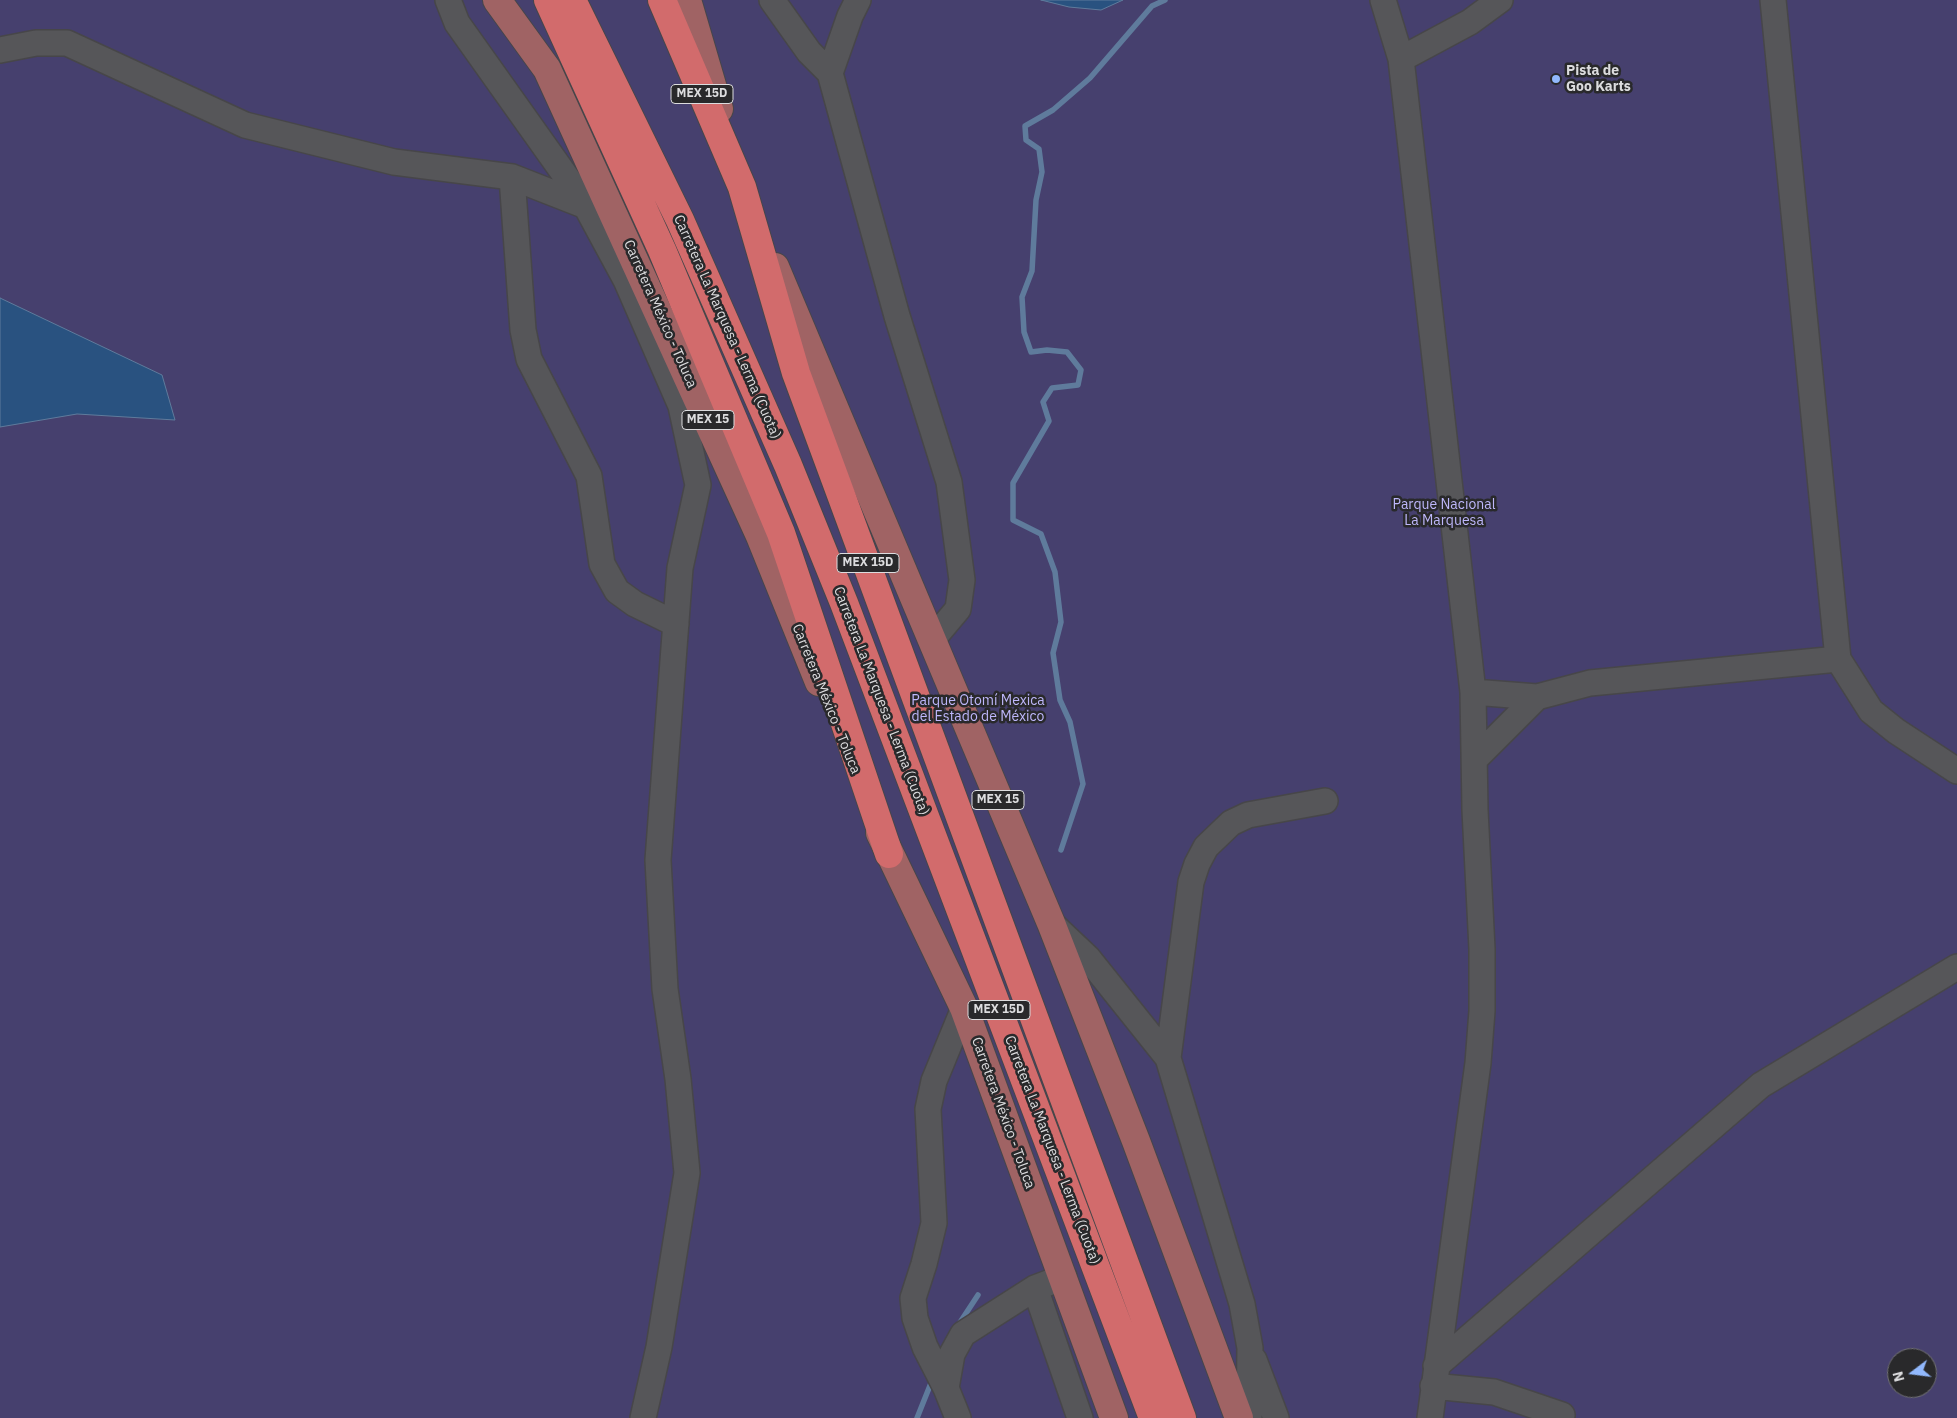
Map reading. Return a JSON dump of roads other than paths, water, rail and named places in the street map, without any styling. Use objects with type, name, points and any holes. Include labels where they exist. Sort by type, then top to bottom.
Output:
[{"type":"highway","points":[[548,0],[662,250],[781,533],[889,854]]},
{"type":"highway","name":"Carretera La Marquesa - Lerma (Cuota)","points":[[572,0],[680,220],[796,484],[844,603],[1153,1418]]},
{"type":"highway","name":"MEX 15D","points":[[662,0],[742,188]]},
{"type":"highway","name":"Carretera La Marquesa - Lerma (Cuota)","points":[[742,188],[796,373],[1182,1418]]},
{"type":"main road","name":"Carretera México - Toluca","points":[[497,0],[547,69],[760,536],[889,854],[964,1008],[1114,1418]]},
{"type":"main road","name":"MEX 15","points":[[687,0],[742,188],[1051,923],[1136,1141],[1240,1418]]},
{"type":"street","points":[[448,0],[457,23],[586,206],[626,280],[681,406],[698,486],[680,568],[658,860],[664,989],[678,1080],[687,1173],[659,1347],[644,1418]]},
{"type":"street","points":[[772,0],[809,52],[830,73],[897,316],[949,482],[962,580],[958,609],[932,640]]},
{"type":"street","points":[[830,73],[850,16],[858,0]]},
{"type":"street","points":[[1383,0],[1402,59],[1473,692],[1482,1011],[1475,1082],[1430,1418]]},
{"type":"street","points":[[1402,59],[1470,22],[1500,0]]},
{"type":"street","points":[[1773,0],[1838,658],[1871,711],[1896,731],[1957,771]]},
{"type":"street","points":[[0,50],[36,43],[67,43],[244,125],[394,162],[512,177],[616,217]]},
{"type":"street","points":[[512,177],[523,330],[529,359],[589,476],[602,564],[617,591],[635,604],[676,624]]},
{"type":"street","points":[[1473,692],[1537,697],[1590,683],[1838,658]]},
{"type":"street","points":[[1475,759],[1537,697]]},
{"type":"street","points":[[1168,1058],[1191,882],[1197,864],[1206,847],[1231,822],[1248,815],[1325,801]]},
{"type":"street","points":[[1051,923],[1088,958],[1168,1058],[1242,1304],[1250,1348],[1276,1418]]},
{"type":"street","points":[[1435,1376],[1761,1085],[1957,967]]},
{"type":"street","points":[[958,1418],[943,1382],[925,1347],[915,1318],[913,1298],[934,1223],[928,1110],[934,1081],[964,1008]]},
{"type":"street","points":[[943,1382],[952,1354],[963,1334],[1035,1288],[1064,1277]]},
{"type":"street","points":[[1035,1288],[1080,1418]]},
{"type":"street","points":[[1249,1418],[1250,1348]]},
{"type":"street","points":[[1435,1376],[1494,1392],[1562,1415]]},
{"type":"water","points":[[1041,0],[1123,0],[1101,10],[1069,7]]},
{"type":"water","points":[[0,298],[162,375],[175,420],[77,414],[0,427]]},
{"type":"waterway","points":[[1061,850],[1083,784],[1070,722],[1060,700],[1053,653],[1061,622],[1055,572],[1041,534],[1013,520],[1013,483],[1049,421],[1043,402],[1052,388],[1078,385],[1081,370],[1067,352],[1047,350],[1031,352],[1024,332],[1022,297],[1032,271],[1036,200],[1042,172],[1039,149],[1026,140],[1025,126],[1053,110],[1090,78],[1152,6],[1165,0]]},
{"type":"waterway","points":[[957,1327],[978,1295]]},
{"type":"waterway","points":[[917,1418],[933,1378]]},
{"type":"place","name":"Pista de Goo Karts","points":[[1556,79]]},
{"type":"park label","name":"Parque Nacional La Marquesa","points":[[1444,514]]},
{"type":"park label","name":"Parque Otomí Mexica del Estado de México","points":[[978,710]]}]
